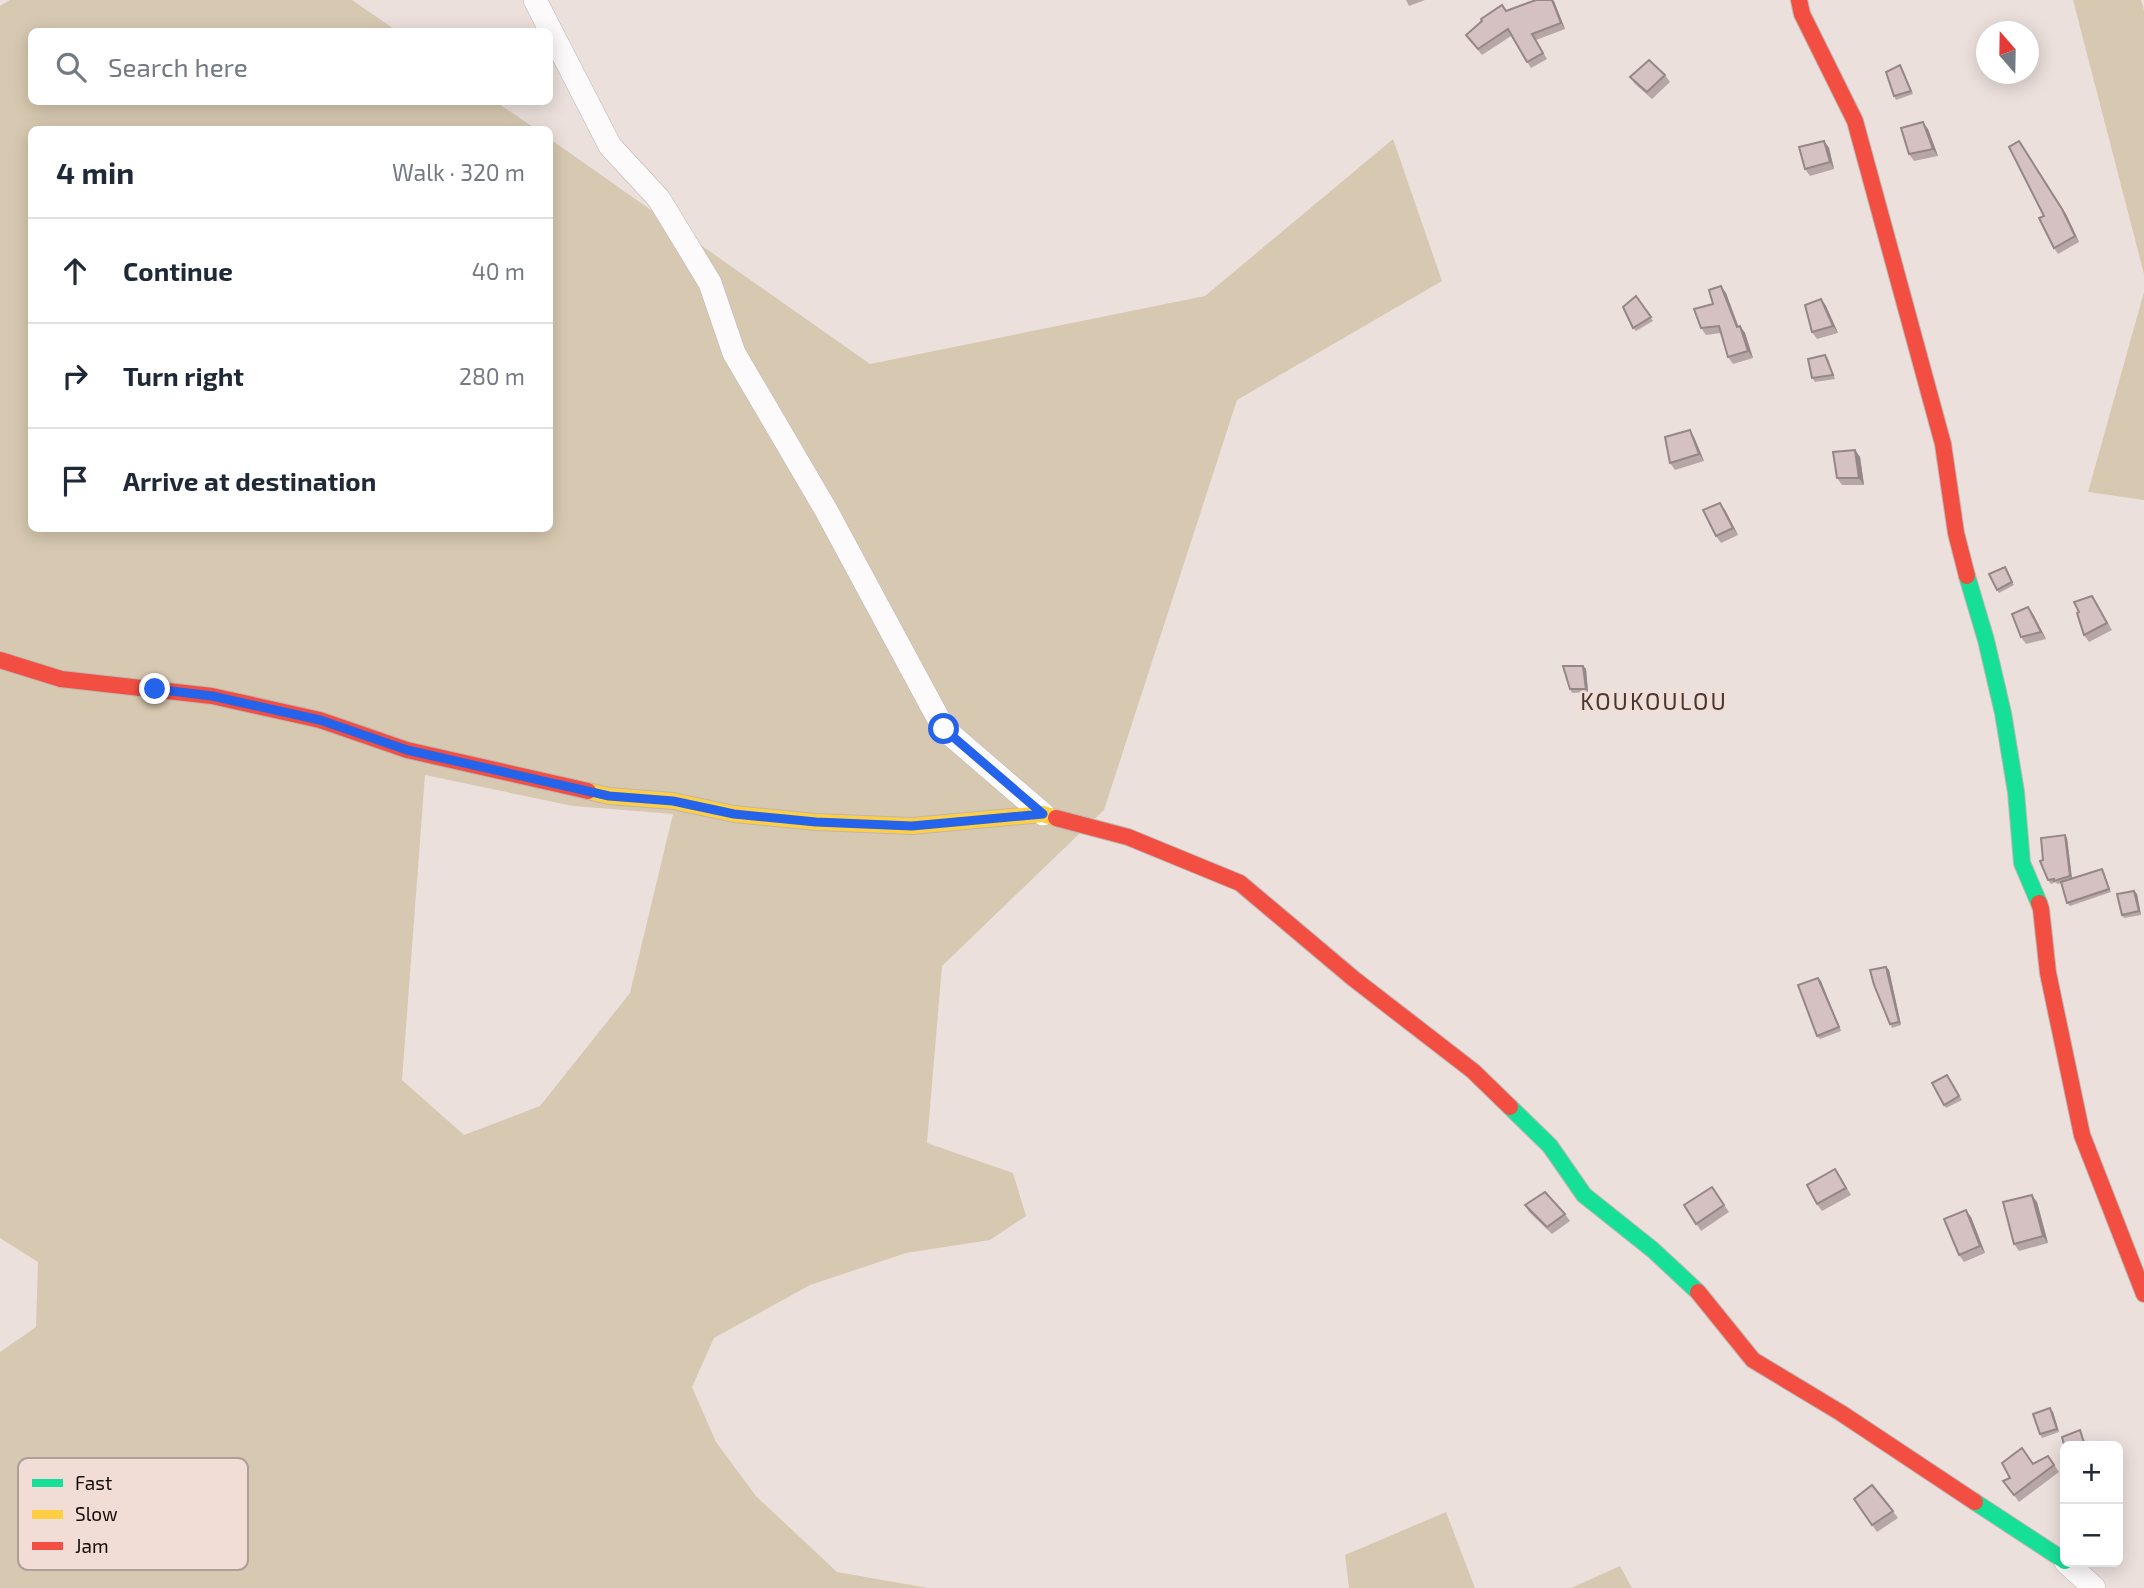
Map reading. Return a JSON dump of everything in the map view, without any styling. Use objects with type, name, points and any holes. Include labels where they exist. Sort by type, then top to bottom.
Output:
[{"type":"street","points":[[535,0],[549,28]]},
{"type":"street","points":[[1800,0],[1802,14],[1856,121],[1934,412],[1942,444],[1956,533],[2003,713],[2016,792],[2022,863],[2041,909],[2049,973],[2082,1135],[2144,1294]]},
{"type":"street","points":[[553,35],[610,146],[659,199],[709,283],[734,353],[826,510],[944,729],[1043,814]]},
{"type":"street","points":[[0,660],[61,679],[212,696],[320,720],[407,750],[609,796],[673,801],[734,814],[899,826],[1043,814],[1128,837],[1240,883],[1354,979],[1473,1071],[1550,1146],[1584,1195],[1653,1251],[1704,1298],[1753,1360],[1841,1413],[2060,1558]]},
{"type":"street","points":[[2071,1567],[2094,1588]]},
{"type":"shaded area","points":[[10,0],[352,0],[393,28],[28,28],[28,105],[500,105],[532,126],[28,126],[28,532],[553,532],[553,141],[870,364],[1205,296],[1393,139],[1442,281],[1237,400],[1104,810],[942,966],[927,1143],[1013,1173],[1026,1216],[990,1240],[906,1253],[810,1285],[714,1338],[692,1387],[716,1442],[756,1496],[837,1572],[928,1588],[0,1588],[0,1352],[36,1327],[38,1262],[0,1238],[0,6]],"holes":[[[425,775],[573,806],[673,814],[630,993],[540,1106],[464,1135],[402,1080]]]},
{"type":"shaded area","points":[[2073,0],[2141,0],[2144,10],[2144,274]]},
{"type":"shaded area","points":[[2144,292],[2144,500],[2088,492]]},
{"type":"shaded area","points":[[1446,1512],[1475,1588],[1349,1588],[1345,1555]]},
{"type":"shaded area","points":[[1620,1566],[1632,1588],[1571,1588]]},
{"type":"building","points":[[1536,0],[1552,0],[1561,23],[1532,34],[1543,53],[1527,62],[1508,29],[1478,49],[1466,35],[1481,19],[1502,5],[1506,11]]},
{"type":"building","points":[[1649,60],[1665,75],[1647,92],[1630,77]]},
{"type":"building","points":[[1900,65],[1911,91],[1894,96],[1886,72]]},
{"type":"building","points":[[1923,122],[1933,149],[1909,154],[1901,128]]},
{"type":"building","points":[[1824,141],[1830,162],[1805,169],[1799,147]]},
{"type":"building","points":[[2019,141],[2062,209],[2075,236],[2054,248],[2039,218],[2044,216],[2009,147]]},
{"type":"building","points":[[1721,286],[1737,327],[1740,326],[1748,351],[1728,357],[1719,326],[1701,328],[1694,309],[1713,304],[1709,290]]},
{"type":"building","points":[[1636,296],[1651,317],[1633,328],[1623,307]]},
{"type":"building","points":[[1821,299],[1833,326],[1812,332],[1805,305]]},
{"type":"building","points":[[1825,355],[1833,375],[1812,378],[1808,359]]},
{"type":"building","points":[[1690,430],[1699,454],[1670,463],[1665,437]]},
{"type":"building","points":[[1855,450],[1859,478],[1837,478],[1833,452]]},
{"type":"building","points":[[1720,503],[1733,528],[1716,536],[1703,510]]},
{"type":"building","points":[[2005,567],[2012,582],[1997,590],[1989,574]]},
{"type":"building","points":[[2092,596],[2107,623],[2084,635],[2074,602]]},
{"type":"building","points":[[2028,607],[2041,632],[2021,637],[2012,614]]},
{"type":"building","points":[[1563,666],[1583,666],[1586,689],[1570,689]]},
{"type":"building","points":[[2065,835],[2070,876],[2048,880],[2040,861],[2043,860],[2041,838]]},
{"type":"building","points":[[2102,869],[2109,889],[2067,903],[2061,882]]},
{"type":"building","points":[[2134,891],[2139,911],[2122,915],[2117,894]]},
{"type":"building","points":[[1886,967],[1899,1022],[1890,1024],[1870,970]]},
{"type":"building","points":[[1818,978],[1839,1027],[1817,1036],[1798,985]]},
{"type":"building","points":[[1947,1075],[1959,1096],[1944,1105],[1932,1083]]},
{"type":"building","points":[[1835,1169],[1846,1188],[1817,1204],[1807,1185]]},
{"type":"building","points":[[1712,1187],[1724,1205],[1696,1224],[1684,1205]]},
{"type":"building","points":[[1545,1192],[1565,1214],[1547,1227],[1525,1205]]},
{"type":"building","points":[[2032,1195],[2043,1236],[2014,1244],[2003,1202]]},
{"type":"building","points":[[1966,1210],[1980,1246],[1959,1255],[1944,1219]]},
{"type":"building","points":[[2050,1408],[2057,1429],[2040,1434],[2033,1414]]},
{"type":"building","points":[[2080,1430],[2083,1441],[2063,1441],[2062,1437]]},
{"type":"building","points":[[2022,1448],[2033,1464],[2048,1456],[2054,1465],[2014,1495],[2003,1481],[2010,1478],[2002,1463]]},
{"type":"building","points":[[1872,1485],[1893,1511],[1872,1525],[1854,1499]]},
{"type":"traffic: fast","points":[[1967,576],[1986,640],[2003,713],[2016,792],[2022,863],[2039,903]]},
{"type":"traffic: fast","points":[[1510,1107],[1550,1146],[1584,1195],[1653,1250],[1698,1292]]},
{"type":"traffic: fast","points":[[1975,1502],[2060,1558]]},
{"type":"traffic: slow","points":[[588,791],[609,796],[673,801],[734,814],[816,822],[912,826],[1043,814],[1056,818]]},
{"type":"traffic: jam","points":[[1799,0],[1802,14],[1855,121],[1943,444],[1956,533],[1967,576]]},
{"type":"traffic: jam","points":[[0,660],[61,679],[212,696],[320,720],[407,750],[588,791]]},
{"type":"traffic: jam","points":[[1056,818],[1128,837],[1240,883],[1354,979],[1473,1071],[1510,1107]]},
{"type":"traffic: jam","points":[[2039,903],[2048,973],[2082,1135],[2144,1294]]},
{"type":"traffic: jam","points":[[1698,1292],[1753,1360],[1841,1413],[1975,1502]]},
{"type":"district","name":"KOUKOULOU","points":[[1654,701]]},
{"type":"route","points":[[155,689],[212,696],[320,720],[407,750],[609,796],[673,801],[734,814],[816,822],[912,826],[1043,814],[944,729]]}]
